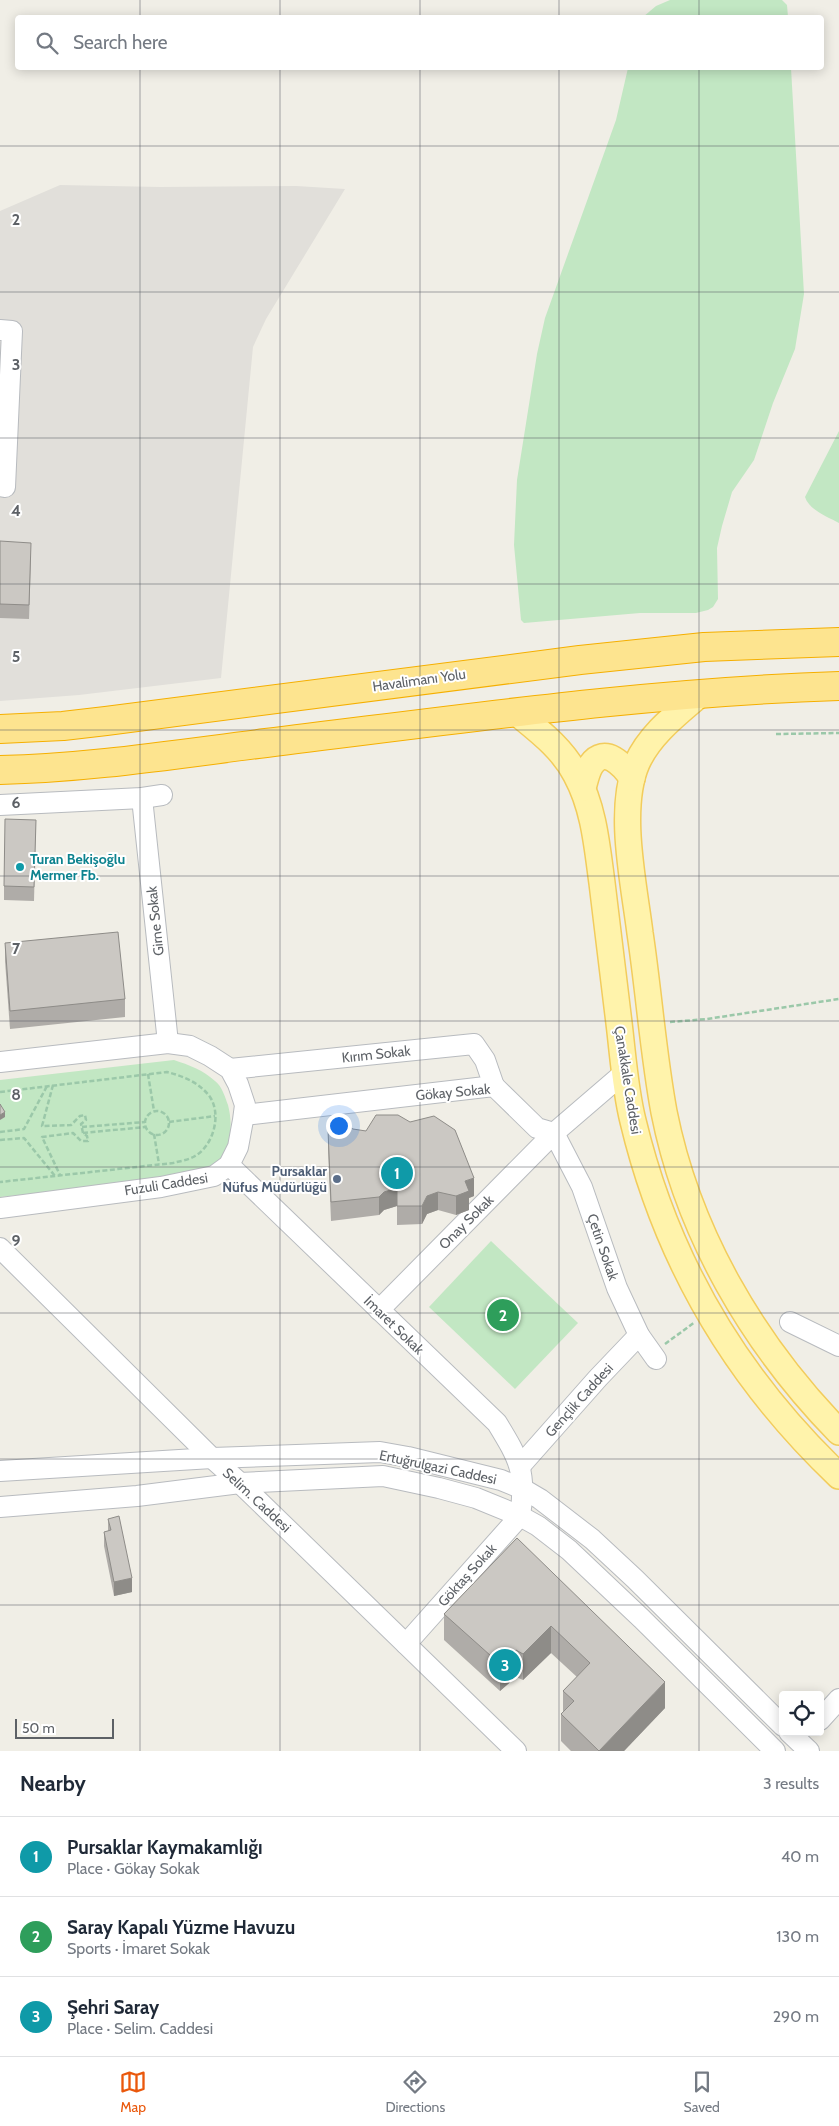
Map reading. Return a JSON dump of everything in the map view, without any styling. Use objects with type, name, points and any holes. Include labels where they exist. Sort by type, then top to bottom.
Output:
[{"type":"highway","name":"Havalimanı Yolu","points":[[0,729],[63,726],[463,674],[704,647],[839,642]]},
{"type":"highway","points":[[0,770],[88,766],[585,704],[700,694],[839,686]]},
{"type":"main road","points":[[700,694],[653,738],[643,751],[632,778],[628,796],[634,886],[661,1093],[680,1173],[704,1236],[747,1316],[778,1362],[839,1432]]},
{"type":"main road","name":"Çanakkale Caddesi","points":[[517,713],[556,746],[576,773],[583,788],[594,824],[624,1072],[632,1118],[654,1190],[673,1240],[708,1312],[738,1360],[769,1402],[804,1442],[839,1476]]},
{"type":"main road","points":[[583,788],[591,765],[599,759],[607,757],[615,759],[620,763],[632,778]]},
{"type":"street","points":[[0,330],[12,331],[5,486],[0,486]]},
{"type":"street","points":[[0,805],[142,798],[162,795]]},
{"type":"street","name":"Girne Sokak","points":[[142,798],[168,1043]]},
{"type":"street","points":[[0,1062],[168,1043],[190,1046],[230,1069],[238,1084],[245,1105],[238,1147],[229,1165]]},
{"type":"street","name":"Kırım Sokak","points":[[230,1069],[474,1044],[480,1050],[485,1060],[494,1086]]},
{"type":"street","points":[[554,1133],[624,1072]]},
{"type":"street","name":"Gökay Sokak","points":[[244,1115],[494,1086],[537,1128],[554,1133]]},
{"type":"street","name":"Onay Sokak","points":[[379,1310],[554,1133]]},
{"type":"street","name":"Çetin Sokak","points":[[554,1133],[582,1187],[617,1288],[639,1335],[654,1356]]},
{"type":"street","name":"Fuzuli Caddesi","points":[[0,1208],[161,1187],[214,1176],[229,1165]]},
{"type":"street","name":"İmaret Sokak","points":[[229,1165],[497,1423],[520,1465],[522,1503]]},
{"type":"street","name":"Selim. Caddesi","points":[[0,1248],[212,1458],[516,1751]]},
{"type":"street","points":[[790,1322],[839,1346]]},
{"type":"street","name":"Gençlik Caddesi","points":[[520,1465],[639,1335]]},
{"type":"street","name":"Ertuğrulgazi Caddesi","points":[[0,1471],[212,1458],[380,1452],[501,1480],[522,1503],[538,1526],[569,1550],[600,1578],[774,1751]]},
{"type":"street","name":"Ertuğrulgazi Caddesi","points":[[0,1507],[137,1496],[240,1483],[383,1476],[476,1498],[522,1503],[592,1539],[779,1722]]},
{"type":"street","name":"Göktaş Sokak","points":[[406,1644],[522,1503]]},
{"type":"street","points":[[824,1716],[839,1699]]},
{"type":"path","points":[[776,734],[839,733]]},
{"type":"path","points":[[666,1022],[707,1019],[839,999]]},
{"type":"path","points":[[0,1092],[167,1072],[186,1078],[210,1097],[215,1116],[213,1134],[209,1143],[200,1152],[187,1159],[160,1164],[0,1182]]},
{"type":"path","points":[[148,1074],[154,1111]]},
{"type":"path","points":[[0,1132],[24,1129],[48,1086]]},
{"type":"path","points":[[53,1086],[42,1126],[71,1125],[80,1116],[85,1116],[86,1120],[81,1124],[88,1142],[81,1141],[73,1134],[42,1137],[60,1175]]},
{"type":"path","points":[[145,1127],[147,1116],[154,1111]]},
{"type":"path","points":[[154,1111],[165,1114],[169,1122]]},
{"type":"path","points":[[169,1122],[215,1116]]},
{"type":"path","points":[[82,1127],[145,1122]]},
{"type":"path","points":[[154,1134],[164,1132],[169,1122]]},
{"type":"path","points":[[83,1133],[145,1127],[154,1134],[160,1164]]},
{"type":"path","points":[[0,1140],[24,1138],[55,1176]]},
{"type":"path","points":[[654,1356],[708,1312]]},
{"type":"shaded area","points":[[60,185],[160,187],[296,186],[345,189],[266,319],[253,347],[221,678],[79,695],[0,701],[0,211]]},
{"type":"green space","points":[[670,0],[782,0],[787,5],[788,15],[645,15],[656,6]]},
{"type":"green space","points":[[628,70],[791,70],[804,294],[795,349],[773,403],[754,460],[732,492],[717,548],[718,599],[713,607],[696,613],[640,613],[524,623],[521,620],[514,545],[517,480],[537,354],[545,318],[616,120]]},
{"type":"green space","points":[[839,431],[839,523],[824,516],[810,506],[805,497]]},
{"type":"green space","points":[[174,1060],[206,1074],[217,1083],[224,1095],[231,1123],[229,1141],[226,1150],[216,1164],[190,1178],[0,1197],[0,1080]]},
{"type":"green space","points":[[491,1241],[578,1323],[515,1389],[429,1307]]},
{"type":"building","points":[[0,541],[31,543],[29,605],[0,604]]},
{"type":"building","name":"Turan Bekişoğlu Mermer Fb.","points":[[5,819],[36,820],[34,887],[4,886]]},
{"type":"building","points":[[118,932],[125,999],[10,1011],[5,943]]},
{"type":"building","points":[[0,1104],[5,1112],[0,1115]]},
{"type":"building","points":[[376,1115],[398,1115],[410,1122],[434,1116],[455,1130],[474,1178],[465,1181],[469,1191],[456,1196],[438,1192],[427,1196],[422,1206],[397,1206],[397,1188],[384,1192],[379,1197],[331,1202],[328,1130],[344,1124],[353,1129],[366,1131]]},
{"type":"building","points":[[119,1516],[132,1578],[114,1582],[104,1532],[111,1530],[108,1519]]},
{"type":"building","points":[[517,1538],[665,1682],[599,1751],[561,1714],[574,1701],[563,1691],[590,1663],[551,1626],[523,1654],[516,1650],[500,1664],[444,1614]]},
{"type":"place","name":"Turan Bekişoğlu Mermer Fb.","points":[[20,867]]},
{"type":"place","name":"Pursaklar Kaymakamlığı","points":[[397,1173]]},
{"type":"place","name":"Pursaklar Nüfus Müdürlüğü","points":[[337,1179]]},
{"type":"place","name":"Saray Kapalı Yüzme Havuzu","points":[[503,1315]]},
{"type":"place","name":"Şehri Saray","points":[[505,1665]]}]
